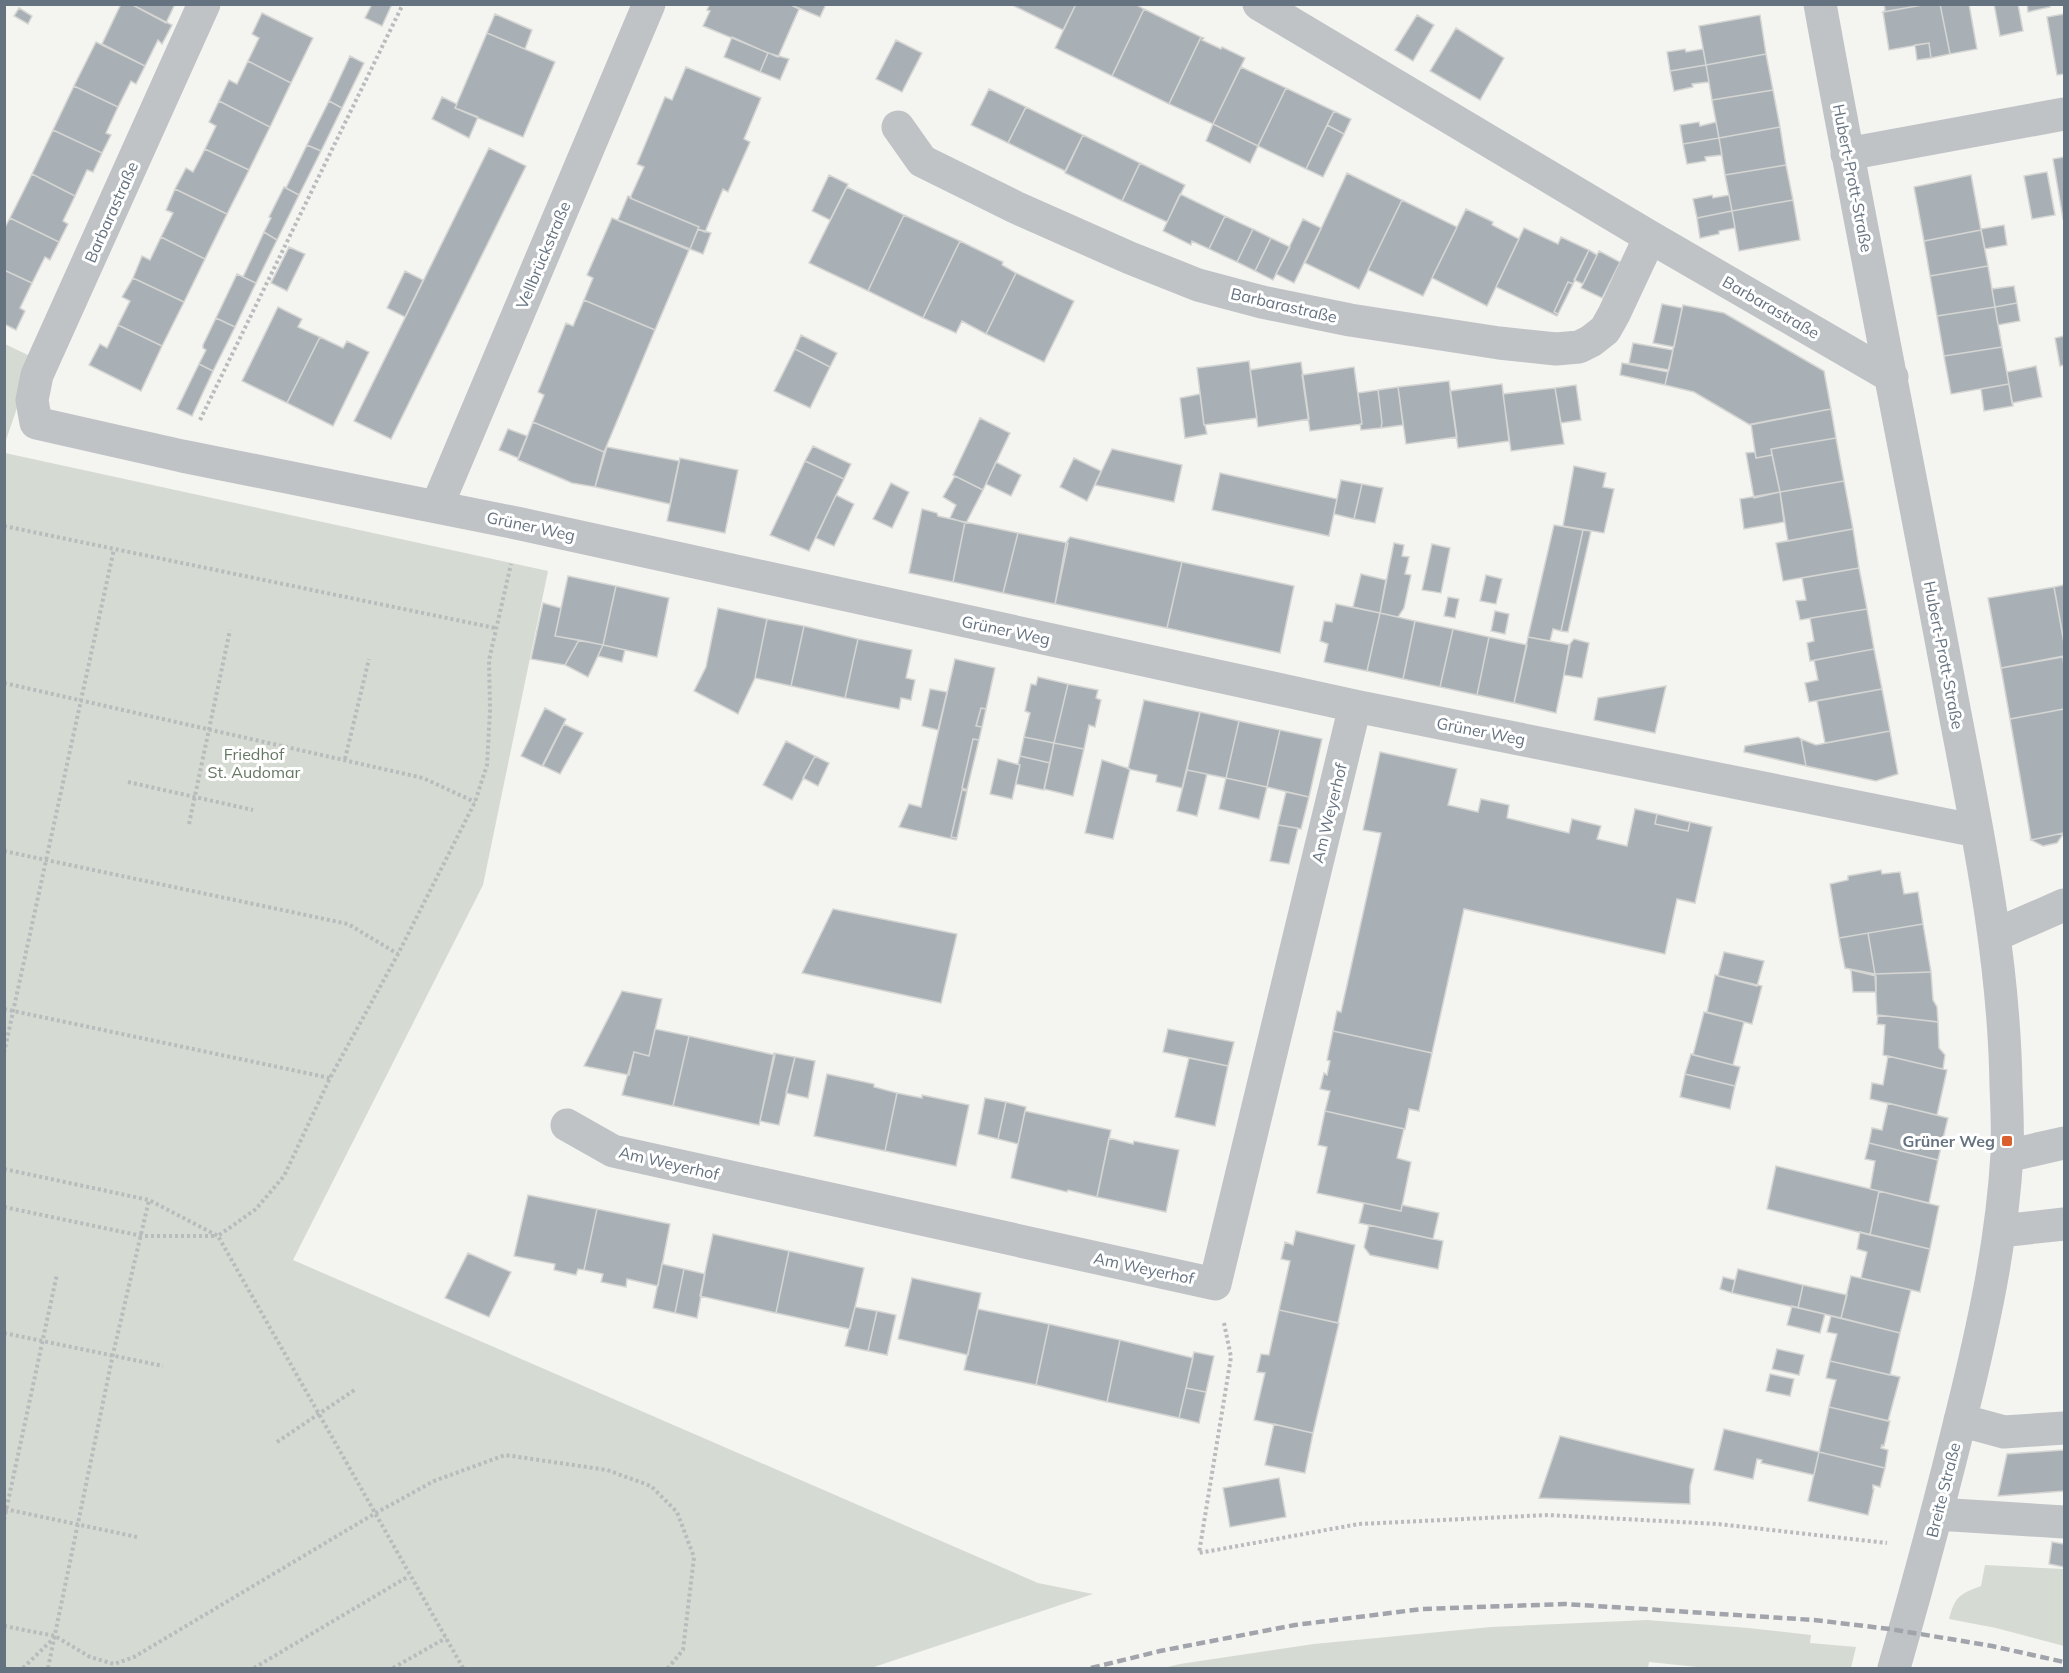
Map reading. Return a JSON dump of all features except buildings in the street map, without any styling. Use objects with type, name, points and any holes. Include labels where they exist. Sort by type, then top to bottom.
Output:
[{"type":"street","name":"Barbarastraße","points":[[36,423],[32,400],[37,375],[204,4]]},
{"type":"street","name":"Vellbrückstraße","points":[[437,506],[649,4]]},
{"type":"street","name":"Barbarastraße","points":[[1259,4],[1650,237],[1892,377]]},
{"type":"street","name":"Hubert-Prott-Straße","points":[[1821,4],[1847,154],[1892,377],[1995,935],[2005,1041],[2007,1156],[2000,1231],[1987,1311]]},
{"type":"street","points":[[1847,154],[2064,114]]},
{"type":"street","name":"Barbarastraße","points":[[898,127],[921,161],[1015,207],[1130,258],[1198,285],[1262,302],[1350,320],[1499,343],[1556,349],[1579,347],[1591,340],[1605,330],[1650,237]]},
{"type":"street","name":"Grüner Weg","points":[[36,423],[182,456],[521,524],[1355,706],[1977,831]]},
{"type":"street","name":"Am Weyerhof","points":[[567,1125],[613,1151],[1215,1284],[1355,706]]},
{"type":"street","points":[[1995,935],[2064,905]]},
{"type":"street","points":[[2007,1156],[2064,1143]]},
{"type":"street","points":[[2000,1231],[2064,1224]]},
{"type":"street","name":"Breite Straße","points":[[1894,1668],[1929,1548],[1987,1311]]},
{"type":"street","points":[[1960,1420],[2004,1432],[2064,1428]]},
{"type":"street","points":[[1937,1514],[2064,1522]]},
{"type":"path","points":[[182,456],[403,4]]},
{"type":"path","points":[[4,1207],[142,1236],[218,1236],[256,1209],[284,1176],[330,1078],[398,954],[475,802],[487,765],[490,710],[489,660],[521,524]]},
{"type":"path","points":[[4,526],[495,628]]},
{"type":"path","points":[[4,1053],[114,549]]},
{"type":"path","points":[[189,824],[230,630]]},
{"type":"path","points":[[345,759],[369,659]]},
{"type":"path","points":[[4,683],[423,778],[475,802]]},
{"type":"path","points":[[128,783],[253,810]]},
{"type":"path","points":[[4,851],[348,924],[398,954]]},
{"type":"path","points":[[4,1009],[330,1078]]},
{"type":"path","points":[[4,1169],[149,1200],[218,1236],[463,1668]]},
{"type":"path","points":[[48,1668],[113,1354],[149,1200]]},
{"type":"path","points":[[4,1520],[57,1274]]},
{"type":"path","points":[[1215,1284],[1231,1357],[1199,1553],[1359,1524],[1548,1515],[1718,1524],[1929,1548]]},
{"type":"path","points":[[4,1333],[163,1366]]},
{"type":"path","points":[[277,1442],[356,1389]]},
{"type":"path","points":[[4,1626],[55,1636],[90,1658],[114,1664],[134,1657],[374,1514],[434,1481],[505,1455],[607,1470],[651,1486],[677,1512],[694,1557],[683,1650],[668,1668]]},
{"type":"path","points":[[6,1509],[137,1537]]},
{"type":"path","points":[[254,1668],[409,1576]]},
{"type":"path","points":[[23,1668],[55,1636]]},
{"type":"path","points":[[393,1668],[446,1638]]},
{"type":"green space","points":[[5,344],[34,358],[5,443]]},
{"type":"green space","name":"Friedhof St. Audomar","points":[[5,453],[548,571],[483,885],[293,1260],[1038,1583],[1093,1594],[871,1668],[5,1668]]},
{"type":"green space","points":[[1985,1565],[2064,1569],[2064,1646],[1996,1628],[1949,1619],[1959,1597],[1981,1586]]},
{"type":"green space","points":[[1647,1620],[1811,1635],[1810,1643],[1856,1647],[1851,1668],[1707,1668],[1649,1662],[1648,1668],[1163,1668],[1314,1644],[1491,1627]]},
{"type":"railway","points":[[1091,1668],[1160,1651],[1295,1625],[1422,1609],[1565,1604],[1814,1620],[1890,1629],[1992,1646],[2064,1662]]},
{"type":"place","name":"Grüner Weg","points":[[2007,1141]]}]
